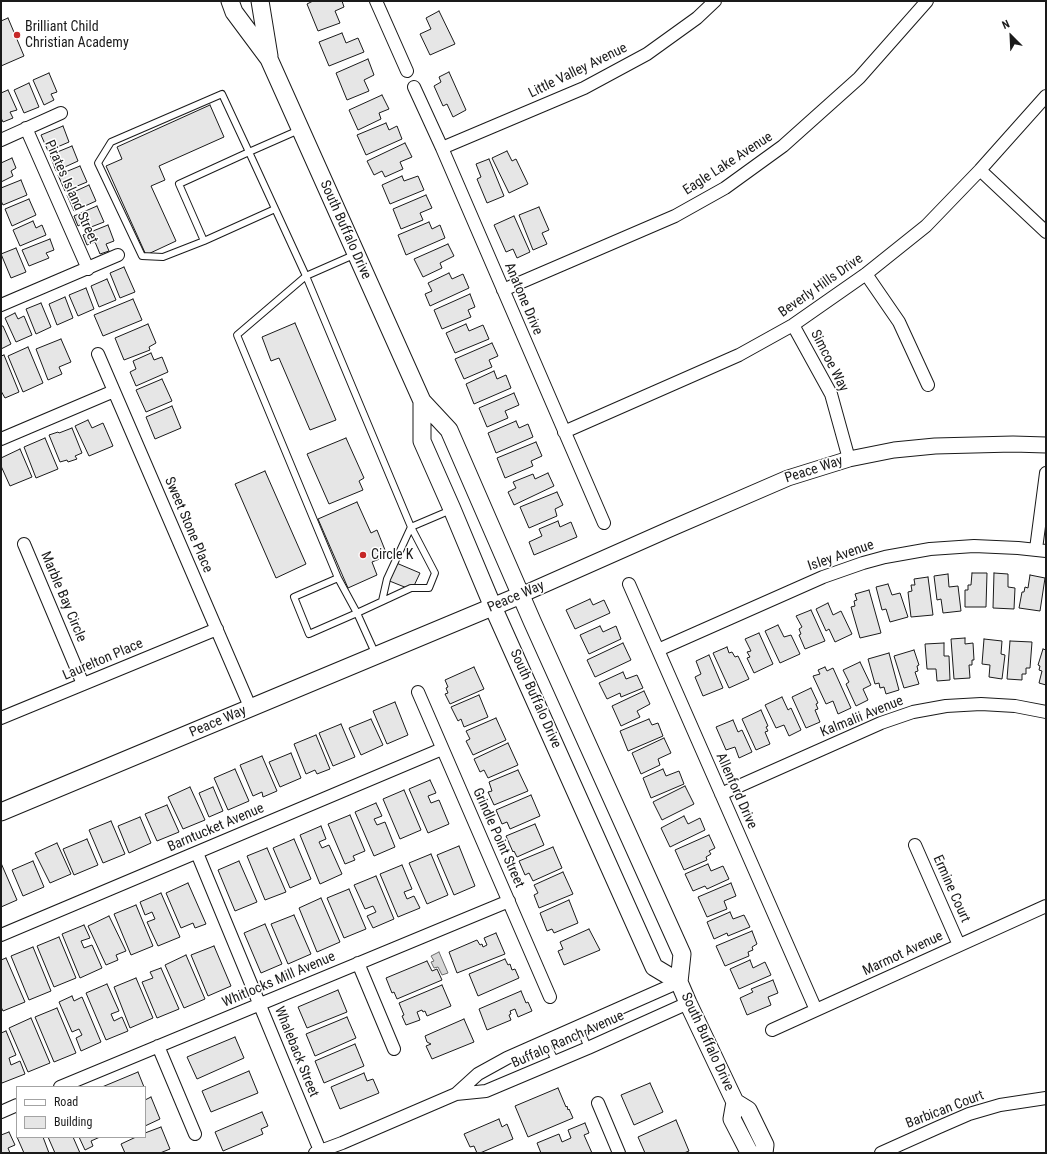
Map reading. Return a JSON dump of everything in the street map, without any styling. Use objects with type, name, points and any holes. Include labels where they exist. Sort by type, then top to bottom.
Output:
[{"type":"main road","name":"South Buffalo Drive","points":[[230,1],[234,12],[269,58],[422,401],[449,430],[521,595],[682,954],[678,982]]},
{"type":"main road","name":"South Buffalo Drive","points":[[260,1],[269,58]]},
{"type":"main road","name":"South Buffalo Drive","points":[[422,401],[422,441],[493,607],[654,967],[678,982],[735,1102],[748,1110],[765,1144],[764,1153]]},
{"type":"main road","name":"Peace Way","points":[[1,812],[521,595]]},
{"type":"main road","name":"South Buffalo Drive","points":[[735,1102],[732,1119],[749,1152],[751,1153]]},
{"type":"street","name":"Little Valley Avenue","points":[[442,148],[584,88],[647,54],[697,18],[715,1]]},
{"type":"street","name":"Eagle Lake Avenue","points":[[503,290],[675,216],[725,188],[783,146],[859,78],[926,1]]},
{"type":"street","points":[[381,3],[407,71]]},
{"type":"street","name":"Anatone Drive","points":[[414,87],[442,148],[604,524]]},
{"type":"street","name":"Beverly Hills Drive","points":[[564,432],[740,355],[793,325],[866,274],[926,226],[980,170],[1046,96]]},
{"type":"street","points":[[1,140],[61,113]]},
{"type":"street","name":"Pirates Island Street","points":[[26,128],[88,268]]},
{"type":"street","points":[[980,170],[1046,232]]},
{"type":"street","points":[[1,305],[118,255]]},
{"type":"street","points":[[866,274],[899,322],[928,385]]},
{"type":"street","name":"Simcoe Way","points":[[793,325],[831,394],[849,459]]},
{"type":"street","name":"Sweet Stone Place","points":[[98,354],[251,708]]},
{"type":"street","points":[[1,439],[114,391]]},
{"type":"street","name":"Peace Way","points":[[521,595],[788,478],[849,459],[894,450],[935,446],[1014,444],[1046,445]]},
{"type":"street","points":[[1041,550],[1046,473]]},
{"type":"street","name":"Marble Bay Circle","points":[[24,544],[83,684]]},
{"type":"street","name":"Isley Avenue","points":[[658,650],[823,577],[864,563],[908,553],[951,548],[998,546],[1041,550]]},
{"type":"street","name":"Allenford Drive","points":[[629,584],[816,1010]]},
{"type":"street","name":"Laurelton Place","points":[[1,718],[217,629]]},
{"type":"street","name":"Grindle Point Street","points":[[418,692],[550,997]]},
{"type":"street","name":"Kalmalii Avenue","points":[[721,794],[881,723],[913,712],[964,704],[1015,706],[1046,712]]},
{"type":"street","name":"Barntucket Avenue","points":[[1,935],[442,749]]},
{"type":"street","name":"Ermine Court","points":[[915,846],[959,945]]},
{"type":"street","name":"Whaleback Street","points":[[197,853],[260,1004],[319,1152]]},
{"type":"street","name":"Whitlocks Mill Avenue","points":[[62,1086],[509,900]]},
{"type":"street","name":"Marmot Avenue","points":[[772,1030],[1046,906]]},
{"type":"street","points":[[358,963],[394,1049]]},
{"type":"street","name":"Buffalo Ranch Avenue","points":[[456,1094],[478,1074],[507,1058],[678,982]]},
{"type":"street","name":"Buffalo Ranch Avenue","points":[[319,1152],[456,1094],[486,1091],[556,1062],[688,1003]]},
{"type":"street","points":[[158,1046],[195,1134]]},
{"type":"street","name":"Barbican Court","points":[[881,1153],[969,1114],[1000,1105],[1046,1098]]},
{"type":"street","points":[[598,1103],[619,1153]]},
{"type":"street","points":[[1,1112],[16,1105]]},
{"type":"lane","points":[[275,209],[204,241],[163,257],[142,256],[98,163],[112,142],[222,94],[306,276],[411,527],[435,572],[429,588],[411,588],[310,634],[294,598],[338,578]]},
{"type":"lane","points":[[204,241],[179,184],[301,129]]},
{"type":"lane","points":[[356,254],[306,276],[237,335],[338,578],[357,613],[376,656]]},
{"type":"lane","points":[[382,601],[386,579],[411,527],[452,509]]},
{"type":"lane","points":[[579,1026],[588,1048]]},
{"type":"lane","points":[[545,1041],[556,1062]]},
{"type":"shaded area","points":[[439,952],[448,973],[442,975],[438,967],[434,968],[431,962],[434,961],[431,956]]},
{"type":"building","points":[[313,1],[342,1],[344,7],[335,11],[340,23],[318,31],[307,4]]},
{"type":"building","points":[[439,11],[455,44],[430,55],[420,34],[431,29],[426,18]]},
{"type":"building","points":[[8,18],[24,56],[1,66],[1,21]]},
{"type":"building","points":[[342,33],[346,43],[358,38],[364,52],[329,66],[319,42]]},
{"type":"building","points":[[368,59],[374,75],[364,80],[369,91],[347,100],[336,73]]},
{"type":"building","points":[[449,72],[466,110],[453,117],[447,104],[443,106],[434,86],[441,82],[439,77]]},
{"type":"building","points":[[49,73],[57,92],[51,94],[54,100],[44,105],[33,80]]},
{"type":"building","points":[[29,83],[39,107],[24,113],[14,90]]},
{"type":"building","points":[[8,90],[17,110],[10,112],[13,118],[3,122],[1,118],[1,93]]},
{"type":"building","points":[[382,95],[389,109],[379,113],[381,119],[358,130],[349,110]]},
{"type":"building","points":[[210,105],[224,137],[159,166],[165,180],[151,186],[176,241],[146,255],[106,166],[122,159],[117,147]]},
{"type":"building","points":[[386,123],[389,130],[397,126],[402,139],[366,155],[357,135]]},
{"type":"building","points":[[63,126],[69,142],[48,151],[41,135]]},
{"type":"building","points":[[405,143],[412,157],[400,162],[403,169],[385,177],[382,171],[374,175],[367,161]]},
{"type":"building","points":[[72,146],[78,161],[56,171],[50,155]]},
{"type":"building","points":[[507,151],[512,161],[516,159],[528,184],[509,193],[492,158]]},
{"type":"building","points":[[12,158],[16,168],[11,171],[13,176],[1,182],[1,163]]},
{"type":"building","points":[[489,159],[504,196],[487,203],[477,179],[481,177],[476,164]]},
{"type":"building","points":[[80,166],[87,182],[65,191],[58,175]]},
{"type":"building","points":[[402,176],[404,181],[418,176],[424,190],[390,204],[382,185]]},
{"type":"building","points":[[21,180],[27,195],[3,205],[1,201],[1,188]]},
{"type":"building","points":[[89,185],[96,201],[74,211],[67,195]]},
{"type":"building","points":[[426,195],[432,208],[420,213],[423,220],[401,229],[393,209]]},
{"type":"building","points":[[29,199],[36,215],[12,226],[5,209]]},
{"type":"building","points":[[97,206],[104,222],[86,229],[83,223],[78,226],[74,216]]},
{"type":"building","points":[[539,207],[549,230],[542,233],[547,244],[533,250],[519,215]]},
{"type":"building","points":[[514,216],[530,252],[517,258],[513,249],[506,252],[494,225]]},
{"type":"building","points":[[33,221],[36,228],[42,225],[46,235],[20,246],[13,230]]},
{"type":"building","points":[[429,222],[432,229],[440,225],[445,238],[406,255],[398,235]]},
{"type":"building","points":[[108,225],[114,241],[106,244],[109,251],[100,254],[95,242],[87,245],[83,235]]},
{"type":"building","points":[[50,239],[54,250],[46,253],[49,258],[29,266],[22,250]]},
{"type":"building","points":[[448,244],[454,256],[440,263],[442,268],[423,277],[414,259]]},
{"type":"building","points":[[16,248],[26,272],[11,278],[1,254]]},
{"type":"building","points":[[124,267],[135,292],[120,298],[110,273]]},
{"type":"building","points":[[449,273],[452,279],[463,274],[469,288],[430,306],[425,294],[432,291],[428,283]]},
{"type":"building","points":[[107,279],[116,300],[99,307],[91,286]]},
{"type":"building","points":[[86,288],[94,309],[78,316],[69,295]]},
{"type":"building","points":[[470,294],[475,307],[468,310],[471,317],[442,329],[434,310]]},
{"type":"building","points":[[65,297],[73,318],[57,325],[49,304]]},
{"type":"building","points":[[133,299],[142,320],[103,336],[94,315]]},
{"type":"building","points":[[41,303],[51,327],[36,334],[26,309]]},
{"type":"building","points":[[15,313],[18,319],[24,316],[32,335],[16,342],[5,318]]},
{"type":"building","points":[[295,323],[336,420],[310,430],[279,358],[271,361],[262,337]]},
{"type":"building","points":[[148,324],[156,343],[149,347],[150,350],[124,360],[115,338]]},
{"type":"building","points":[[466,324],[469,331],[483,325],[489,339],[455,353],[446,333]]},
{"type":"building","points":[[1,326],[3,326],[11,344],[1,349]]},
{"type":"building","points":[[61,339],[71,362],[59,367],[62,374],[48,380],[36,349]]},
{"type":"building","points":[[492,343],[498,356],[489,360],[492,367],[464,379],[455,359]]},
{"type":"building","points":[[28,347],[43,383],[23,392],[8,356]]},
{"type":"building","points":[[151,353],[154,360],[162,357],[168,372],[136,386],[130,372],[136,369],[133,361]]},
{"type":"building","points":[[4,355],[19,392],[5,398],[1,391],[1,356]]},
{"type":"building","points":[[494,371],[497,379],[506,375],[511,388],[474,404],[466,384]]},
{"type":"building","points":[[162,379],[172,401],[146,412],[136,390]]},
{"type":"building","points":[[514,393],[519,405],[505,411],[508,418],[487,427],[479,408]]},
{"type":"building","points":[[172,406],[181,428],[155,439],[146,417]]},
{"type":"building","points":[[88,420],[92,428],[103,423],[113,446],[89,456],[75,426]]},
{"type":"building","points":[[516,421],[519,428],[528,424],[533,437],[496,453],[488,433]]},
{"type":"building","points":[[72,428],[82,453],[75,456],[77,459],[68,462],[67,460],[60,462],[49,435]]},
{"type":"building","points":[[45,438],[58,469],[36,478],[24,447]]},
{"type":"building","points":[[346,438],[364,478],[359,481],[363,490],[329,504],[307,454]]},
{"type":"building","points":[[536,442],[542,456],[531,461],[533,466],[505,478],[497,458]]},
{"type":"building","points":[[20,449],[32,477],[10,486],[1,466],[1,458]]},
{"type":"building","points":[[265,471],[306,564],[276,578],[235,484]]},
{"type":"building","points":[[548,473],[554,486],[514,505],[508,492],[516,488],[513,482],[533,474],[535,479]]},
{"type":"building","points":[[557,492],[563,505],[555,509],[557,516],[529,528],[520,507]]},
{"type":"building","points":[[357,502],[371,533],[377,530],[385,550],[380,552],[382,558],[372,562],[377,575],[348,588],[318,519]]},
{"type":"building","points":[[558,521],[560,527],[571,522],[577,537],[534,555],[529,542],[542,536],[539,529]]},
{"type":"building","points":[[394,562],[420,573],[412,590],[387,580]]},
{"type":"building","points":[[972,573],[987,573],[986,607],[965,607],[965,590],[968,590],[968,585],[971,585]]},
{"type":"building","points":[[994,573],[1008,574],[1008,587],[1015,588],[1014,609],[993,608]]},
{"type":"building","points":[[948,574],[949,587],[958,586],[961,611],[943,613],[941,599],[937,600],[934,576]]},
{"type":"building","points":[[1030,575],[1045,578],[1040,611],[1019,608],[1022,592],[1024,592],[1025,587],[1028,588]]},
{"type":"building","points":[[928,577],[933,615],[911,617],[908,592],[912,591],[911,585],[915,585],[914,579]]},
{"type":"building","points":[[888,584],[892,595],[900,593],[908,617],[890,622],[886,609],[882,610],[876,587]]},
{"type":"building","points":[[869,590],[881,633],[860,638],[851,607],[855,606],[854,601],[857,600],[855,594]]},
{"type":"building","points":[[590,599],[593,605],[604,600],[610,613],[575,629],[566,610]]},
{"type":"building","points":[[828,603],[833,615],[841,611],[852,634],[835,642],[829,629],[826,631],[816,609]]},
{"type":"building","points":[[811,610],[825,641],[805,649],[799,635],[801,634],[799,629],[802,627],[796,616]]},
{"type":"building","points":[[778,625],[784,637],[791,635],[800,654],[780,663],[765,631]]},
{"type":"building","points":[[600,626],[603,632],[616,626],[621,639],[589,654],[580,635]]},
{"type":"building","points":[[759,633],[773,664],[754,673],[747,658],[750,657],[747,652],[751,651],[745,639]]},
{"type":"building","points":[[965,638],[965,644],[973,643],[974,660],[972,660],[972,665],[969,665],[970,678],[954,679],[951,639]]},
{"type":"building","points":[[984,639],[1002,641],[1001,654],[1005,655],[1002,679],[989,677],[990,665],[982,664]]},
{"type":"building","points":[[1010,641],[1032,642],[1030,668],[1026,668],[1026,674],[1022,674],[1022,680],[1007,679]]},
{"type":"building","points":[[623,643],[631,660],[595,677],[587,660]]},
{"type":"building","points":[[944,643],[944,656],[949,656],[950,680],[937,681],[936,669],[927,669],[925,644]]},
{"type":"building","points":[[727,647],[729,653],[732,652],[735,657],[738,656],[749,679],[729,688],[713,653]]},
{"type":"building","points":[[1043,649],[1046,650],[1046,685],[1039,683],[1042,671],[1039,670],[1040,666],[1038,665]]},
{"type":"building","points":[[914,650],[919,665],[917,666],[918,671],[915,672],[919,684],[904,688],[894,656]]},
{"type":"building","points":[[889,653],[899,690],[886,694],[884,687],[880,688],[879,683],[875,684],[868,659]]},
{"type":"building","points":[[709,655],[723,688],[703,696],[695,677],[701,674],[696,661]]},
{"type":"building","points":[[860,662],[871,685],[863,689],[868,700],[856,706],[846,684],[849,682],[843,670]]},
{"type":"building","points":[[474,667],[484,689],[450,704],[445,694],[448,693],[446,688],[448,687],[445,680]]},
{"type":"building","points":[[825,667],[827,671],[833,668],[851,708],[838,714],[833,701],[826,704],[813,676],[820,674],[818,670]]},
{"type":"building","points":[[623,672],[626,679],[637,675],[643,688],[621,697],[620,693],[607,699],[599,683]]},
{"type":"building","points":[[811,688],[818,703],[816,704],[818,709],[815,710],[820,722],[806,728],[792,697]]},
{"type":"building","points":[[644,691],[650,704],[637,711],[640,717],[621,726],[612,706]]},
{"type":"building","points":[[479,695],[488,717],[464,727],[461,719],[458,721],[451,707]]},
{"type":"building","points":[[782,697],[788,710],[791,708],[801,730],[789,736],[784,725],[776,728],[765,705]]},
{"type":"building","points":[[395,702],[408,735],[387,744],[373,711]]},
{"type":"building","points":[[761,710],[768,726],[766,727],[768,731],[765,732],[770,744],[756,750],[742,719]]},
{"type":"building","points":[[496,718],[506,740],[473,755],[466,741],[470,739],[466,731]]},
{"type":"building","points":[[371,719],[383,745],[361,755],[349,728]]},
{"type":"building","points":[[649,719],[652,725],[658,723],[663,736],[628,751],[620,731]]},
{"type":"building","points":[[733,720],[738,732],[742,730],[752,752],[739,758],[735,747],[726,750],[716,727]]},
{"type":"building","points":[[341,724],[355,757],[333,766],[319,733]]},
{"type":"building","points":[[316,735],[330,769],[317,774],[315,770],[306,774],[294,744]]},
{"type":"building","points":[[664,738],[671,753],[658,759],[660,765],[641,774],[632,753]]},
{"type":"building","points":[[508,743],[518,765],[488,778],[484,770],[480,772],[474,759]]},
{"type":"building","points":[[291,753],[301,778],[280,787],[269,762]]},
{"type":"building","points":[[262,756],[277,791],[263,797],[262,792],[253,796],[240,765]]},
{"type":"building","points":[[235,769],[249,801],[228,810],[214,778]]},
{"type":"building","points":[[663,769],[666,776],[679,771],[684,784],[651,798],[643,778]]},
{"type":"building","points":[[518,770],[528,791],[494,805],[488,792],[492,791],[489,782]]},
{"type":"building","points":[[430,780],[436,793],[428,796],[431,803],[439,800],[449,824],[428,833],[409,789]]},
{"type":"building","points":[[685,786],[694,804],[662,820],[653,802]]},
{"type":"building","points":[[190,787],[205,820],[183,829],[168,797]]},
{"type":"building","points":[[213,787],[223,811],[209,817],[199,793]]},
{"type":"building","points":[[404,790],[421,830],[400,839],[383,799]]},
{"type":"building","points":[[531,795],[540,816],[510,829],[507,822],[502,824],[496,810]]},
{"type":"building","points":[[376,803],[382,816],[374,819],[377,825],[385,822],[395,847],[374,856],[355,812]]},
{"type":"building","points":[[167,805],[179,832],[157,841],[145,814]]},
{"type":"building","points":[[350,815],[365,851],[353,856],[355,860],[345,864],[328,824]]},
{"type":"building","points":[[684,816],[688,824],[700,818],[705,830],[670,847],[661,828]]},
{"type":"building","points":[[140,817],[151,843],[129,853],[118,826]]},
{"type":"building","points":[[111,821],[125,854],[103,863],[89,830]]},
{"type":"building","points":[[535,824],[544,845],[517,857],[514,851],[513,852],[506,836]]},
{"type":"building","points":[[321,826],[326,839],[319,842],[322,848],[329,845],[342,874],[320,884],[300,835]]},
{"type":"building","points":[[709,835],[715,848],[709,851],[711,854],[706,857],[707,860],[684,870],[675,850]]},
{"type":"building","points":[[87,839],[98,865],[74,875],[63,849]]},
{"type":"building","points":[[294,839],[311,879],[290,888],[273,848]]},
{"type":"building","points":[[57,843],[71,874],[50,883],[35,853]]},
{"type":"building","points":[[459,846],[475,886],[454,895],[437,855]]},
{"type":"building","points":[[553,847],[562,868],[533,881],[529,873],[525,875],[519,861]]},
{"type":"building","points":[[267,848],[286,892],[265,900],[247,856]]},
{"type":"building","points":[[431,854],[448,895],[427,904],[409,863]]},
{"type":"building","points":[[33,861],[44,887],[23,896],[12,870]]},
{"type":"building","points":[[239,861],[257,902],[235,911],[218,870]]},
{"type":"building","points":[[1,863],[17,900],[1,907]]},
{"type":"building","points":[[708,864],[711,871],[723,866],[729,879],[707,889],[705,886],[693,891],[685,874]]},
{"type":"building","points":[[402,865],[412,889],[404,892],[407,899],[414,896],[420,908],[398,917],[380,874]]},
{"type":"building","points":[[563,872],[573,894],[539,908],[534,895],[538,893],[534,885]]},
{"type":"building","points":[[376,876],[394,919],[373,928],[367,916],[376,912],[373,906],[365,909],[354,885]]},
{"type":"building","points":[[188,883],[206,924],[195,928],[193,923],[181,928],[166,893]]},
{"type":"building","points":[[731,883],[736,896],[724,901],[727,909],[707,917],[698,897]]},
{"type":"building","points":[[349,889],[366,929],[344,938],[327,898]]},
{"type":"building","points":[[161,893],[180,937],[158,946],[147,922],[155,919],[152,912],[145,915],[140,902]]},
{"type":"building","points":[[321,898],[340,942],[317,952],[299,908]]},
{"type":"building","points":[[569,900],[578,923],[554,933],[552,929],[547,931],[540,913]]},
{"type":"building","points":[[136,905],[153,946],[131,955],[114,914]]},
{"type":"building","points":[[730,912],[733,919],[744,915],[750,927],[728,936],[727,933],[714,939],[707,922]]},
{"type":"building","points":[[294,915],[311,954],[288,964],[271,924]]},
{"type":"building","points":[[109,916],[126,951],[116,955],[118,960],[106,965],[88,926]]},
{"type":"building","points":[[265,924],[282,964],[261,973],[244,933]]},
{"type":"building","points":[[84,925],[90,938],[81,941],[84,948],[92,945],[102,968],[80,978],[62,934]]},
{"type":"building","points":[[589,929],[600,950],[564,965],[558,951],[563,949],[560,942]]},
{"type":"building","points":[[752,931],[757,944],[752,947],[753,950],[748,952],[749,956],[725,966],[716,946]]},
{"type":"building","points":[[496,933],[505,954],[457,973],[449,952],[477,940],[483,947],[487,945],[484,938]]},
{"type":"building","points":[[59,937],[76,978],[54,987],[37,946]]},
{"type":"building","points":[[214,946],[231,986],[208,996],[191,955]]},
{"type":"building","points":[[33,947],[51,991],[29,1000],[11,956]]},
{"type":"building","points":[[186,955],[205,999],[184,1008],[165,965]]},
{"type":"building","points":[[6,958],[25,1002],[3,1011],[1,1007],[1,960]]},
{"type":"building","points":[[505,959],[508,965],[510,964],[512,970],[515,969],[519,978],[478,996],[469,974]]},
{"type":"building","points":[[750,960],[753,968],[765,962],[771,975],[739,989],[730,969]]},
{"type":"building","points":[[427,961],[432,971],[437,969],[442,980],[397,999],[394,992],[392,993],[386,978]]},
{"type":"building","points":[[161,968],[179,1009],[157,1018],[142,982],[153,978],[150,972]]},
{"type":"building","points":[[136,978],[153,1018],[130,1028],[114,987]]},
{"type":"building","points":[[773,980],[778,993],[768,997],[771,1005],[747,1015],[740,998],[753,992],[751,989]]},
{"type":"building","points":[[107,984],[119,1011],[111,1014],[114,1021],[122,1017],[128,1031],[106,1040],[86,993]]},
{"type":"building","points":[[442,985],[451,1006],[427,1016],[425,1011],[423,1012],[422,1010],[417,1012],[420,1020],[406,1025],[399,1003]]},
{"type":"building","points":[[338,990],[347,1012],[307,1028],[298,1007]]},
{"type":"building","points":[[521,991],[526,1003],[528,1002],[532,1011],[518,1017],[515,1009],[510,1011],[511,1014],[509,1015],[511,1020],[487,1030],[479,1009]]},
{"type":"building","points":[[72,996],[74,1001],[82,997],[101,1042],[81,1051],[76,1038],[82,1035],[79,1029],[72,1032],[59,1002]]},
{"type":"building","points":[[57,1008],[76,1053],[54,1062],[35,1017]]},
{"type":"building","points":[[347,1017],[356,1038],[315,1056],[306,1034]]},
{"type":"building","points":[[31,1018],[50,1063],[28,1072],[9,1028]]},
{"type":"building","points":[[464,1019],[474,1042],[432,1059],[426,1046],[431,1044],[427,1042],[425,1036]]},
{"type":"building","points":[[6,1031],[16,1055],[9,1058],[11,1065],[20,1061],[25,1074],[2,1083],[1,1033]]},
{"type":"building","points":[[235,1037],[244,1058],[197,1079],[187,1057]]},
{"type":"building","points":[[355,1044],[364,1066],[324,1083],[315,1061]]},
{"type":"building","points":[[249,1071],[258,1093],[211,1112],[202,1091]]},
{"type":"building","points":[[138,1072],[144,1086],[104,1086]]},
{"type":"building","points":[[364,1073],[367,1081],[373,1079],[379,1093],[340,1109],[331,1087]]},
{"type":"building","points":[[650,1083],[663,1112],[634,1125],[621,1095]]},
{"type":"building","points":[[558,1088],[566,1107],[567,1106],[568,1110],[569,1109],[573,1118],[528,1137],[515,1106]]},
{"type":"building","points":[[151,1097],[160,1119],[146,1126],[146,1100]]},
{"type":"building","points":[[262,1112],[268,1126],[261,1129],[263,1134],[223,1151],[215,1132]]},
{"type":"building","points":[[499,1119],[502,1127],[507,1124],[513,1139],[477,1153],[474,1146],[470,1147],[464,1134]]},
{"type":"building","points":[[676,1120],[689,1151],[684,1153],[645,1153],[638,1137]]},
{"type":"building","points":[[585,1123],[589,1133],[584,1135],[592,1153],[541,1153],[537,1143],[559,1134],[562,1142],[571,1138],[568,1130]]},
{"type":"building","points":[[161,1127],[170,1149],[160,1153],[125,1153],[121,1144],[134,1138],[146,1138],[146,1133]]},
{"type":"building","points":[[9,1132],[15,1145],[8,1148],[10,1153],[1,1153],[1,1135]]},
{"type":"building","points":[[17,1138],[43,1138],[49,1153],[24,1153]]},
{"type":"building","points":[[48,1138],[73,1138],[80,1153],[55,1153]]},
{"type":"building","points":[[79,1138],[98,1138],[91,1141],[93,1146],[85,1150]]},
{"type":"place","name":"Brilliant Child Christian Academy","points":[[17,35]]},
{"type":"place","name":"Circle K","points":[[363,555]]}]
